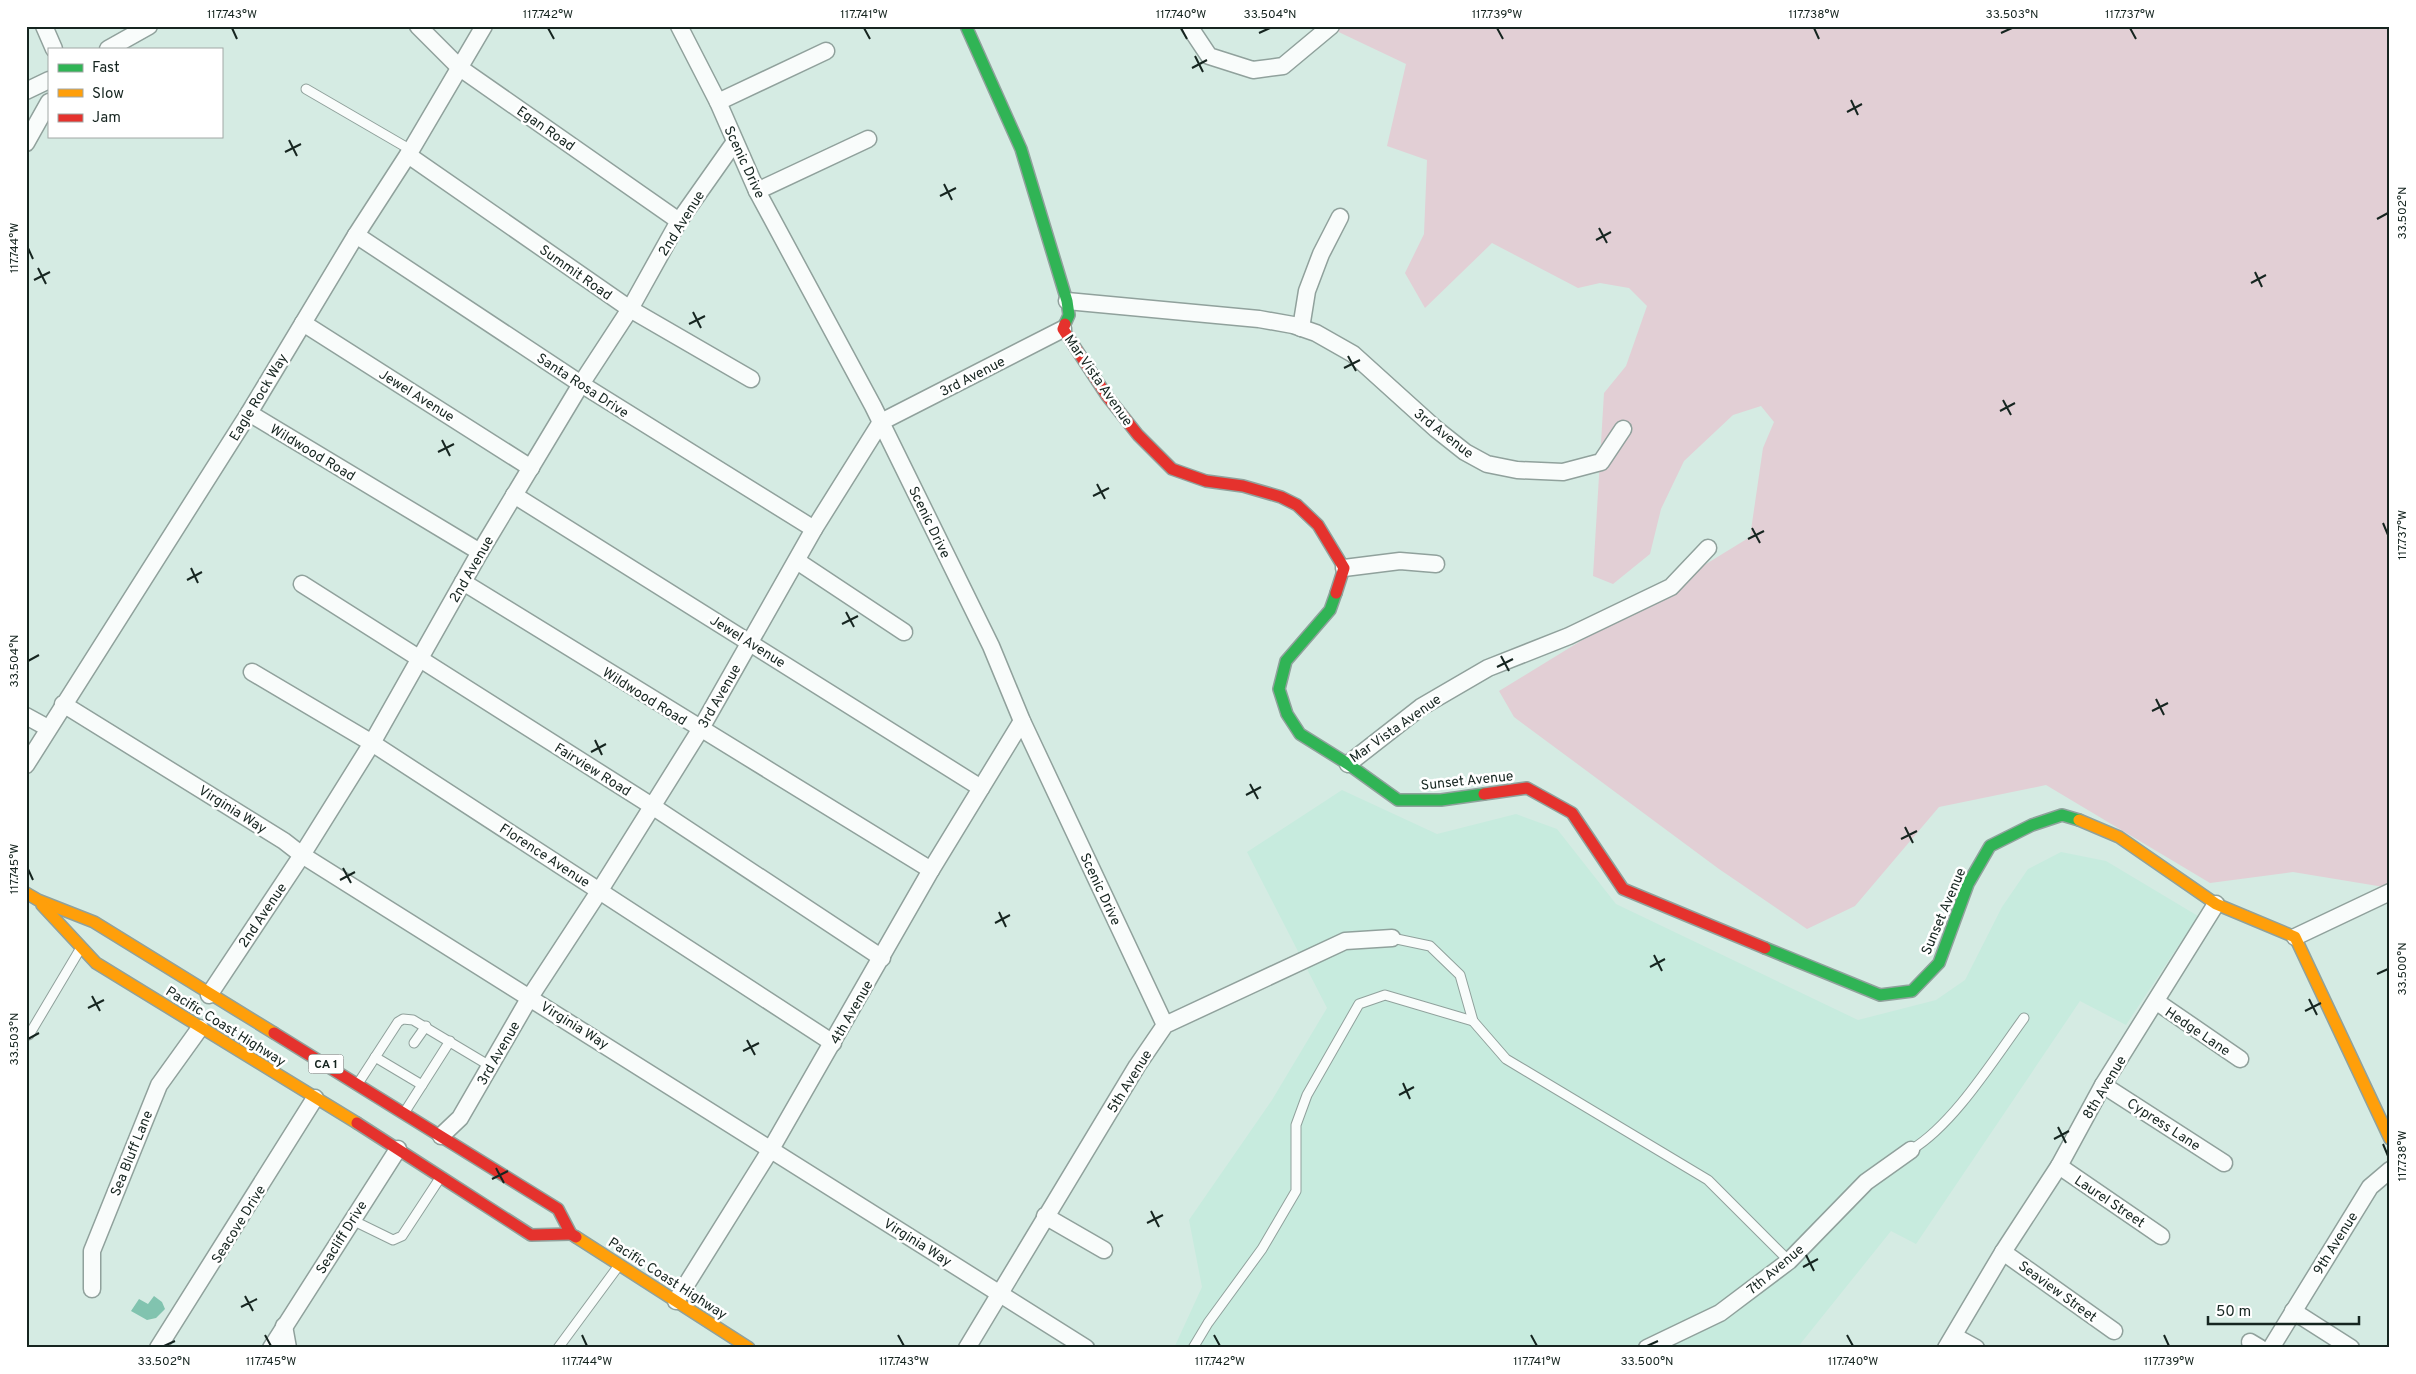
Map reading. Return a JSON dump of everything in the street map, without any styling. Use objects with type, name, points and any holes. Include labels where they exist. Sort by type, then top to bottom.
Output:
[{"type":"main road","name":"Mar Vista Avenue","points":[[966,26],[1021,149],[1067,301],[1069,315],[1063,330],[1108,396],[1138,435],[1172,469],[1206,480],[1243,486],[1281,497],[1297,505],[1318,525],[1344,568],[1330,610],[1286,661],[1279,689],[1287,714],[1300,734],[1348,764]]},
{"type":"main road","name":"Sunset Avenue","points":[[1348,764],[1398,800],[1441,800],[1527,788],[1572,813],[1622,889],[1880,995],[1912,991],[1939,963],[1968,884],[1990,846],[2032,824],[2062,815],[2086,822],[2119,837],[2216,904],[2295,937]]},
{"type":"main road","name":"Pacific Coast Highway","points":[[26,892],[38,900],[94,922],[209,995],[441,1136],[457,1151],[558,1209],[572,1234],[749,1348]]},
{"type":"main road","name":"Pacific Coast Highway","points":[[38,900],[96,963],[299,1088],[316,1091],[398,1149],[444,1172],[531,1235],[572,1234]]},
{"type":"main road","points":[[2295,937],[2390,1138]]},
{"type":"main road","points":[[81,946],[98,948]]},
{"type":"main road","points":[[193,1000],[209,995],[216,1012]]},
{"type":"main road","points":[[245,1040],[254,1050],[260,1065]]},
{"type":"main road","points":[[423,1142],[430,1142],[441,1136]]},
{"type":"street","points":[[44,26],[54,48]]},
{"type":"street","points":[[110,48],[149,26]]},
{"type":"street","name":"Egan Road","points":[[418,26],[460,68],[679,221]]},
{"type":"street","name":"Eagle Rock Way","points":[[26,765],[249,413],[484,26]]},
{"type":"street","name":"Scenic Drive","points":[[679,26],[718,102],[734,143],[757,191],[881,422],[991,646],[1022,721],[1165,1025]]},
{"type":"street","points":[[1189,26],[1209,56],[1253,70],[1283,66],[1331,26]]},
{"type":"street","points":[[718,102],[826,51]]},
{"type":"street","points":[[26,91],[48,80]]},
{"type":"street","points":[[26,143],[48,104]]},
{"type":"street","points":[[757,191],[868,139]]},
{"type":"street","name":"2nd Avenue","points":[[209,995],[302,855],[372,743],[480,552],[581,384],[630,310],[679,221],[734,143]]},
{"type":"street","name":"Summit Road","points":[[409,152],[630,310],[751,378]]},
{"type":"street","points":[[1301,328],[1307,291],[1321,254],[1340,216]]},
{"type":"street","name":"Santa Rosa Drive","points":[[356,235],[581,384],[814,528]]},
{"type":"street","name":"3rd Avenue","points":[[1067,301],[1260,319],[1316,333],[1353,354],[1436,429],[1465,452],[1487,464],[1516,470],[1562,472],[1602,462],[1623,430]]},
{"type":"street","name":"Jewel Avenue","points":[[303,323],[530,468]]},
{"type":"street","name":"3rd Avenue","points":[[441,1136],[457,1123],[530,997],[600,890],[700,730],[814,528],[881,422],[1063,330]]},
{"type":"street","name":"Wildwood Road","points":[[249,413],[480,552]]},
{"type":"street","name":"Jewel Avenue","points":[[514,495],[981,788]]},
{"type":"street","name":"Mar Vista Avenue","points":[[1348,764],[1421,707],[1488,668],[1569,636],[1671,587],[1708,548]]},
{"type":"street","points":[[797,561],[904,632]]},
{"type":"street","points":[[1344,568],[1400,561],[1436,564]]},
{"type":"street","name":"Wildwood Road","points":[[463,582],[700,730],[931,870]]},
{"type":"street","name":"Fairview Road","points":[[302,584],[652,806],[882,958]]},
{"type":"street","name":"Florence Avenue","points":[[252,672],[372,743],[833,1043]]},
{"type":"street","name":"Virginia Way","points":[[63,704],[1000,1291],[1086,1348]]},
{"type":"street","points":[[26,716],[48,728]]},
{"type":"street","name":"4th Avenue","points":[[676,1301],[771,1149],[931,870],[1022,721]]},
{"type":"street","points":[[2295,937],[2390,892]]},
{"type":"street","name":"8th Avenue","points":[[1950,1342],[2003,1252],[2059,1166],[2103,1085],[2216,904]]},
{"type":"street","points":[[1165,1025],[1344,941],[1392,938]]},
{"type":"street","name":"Hedge Lane","points":[[2156,1002],[2240,1059]]},
{"type":"street","name":"5th Avenue","points":[[967,1348],[1045,1216],[1137,1066],[1165,1025]]},
{"type":"street","name":"Sea Bluff Lane","points":[[92,1289],[92,1251],[159,1085],[200,1028]]},
{"type":"street","name":"Cypress Lane","points":[[2103,1085],[2224,1163]]},
{"type":"street","name":"Seacove Drive","points":[[158,1348],[316,1091]]},
{"type":"street","name":"Seacliff Drive","points":[[271,1348],[398,1149]]},
{"type":"street","name":"7th Avenue","points":[[1646,1348],[1720,1313],[1789,1261],[1866,1182],[1911,1150]]},
{"type":"street","name":"Laurel Street","points":[[2059,1166],[2161,1236]]},
{"type":"street","name":"9th Avenue","points":[[2271,1348],[2370,1187],[2390,1170]]},
{"type":"street","points":[[1045,1216],[1104,1250]]},
{"type":"street","name":"Seaview Street","points":[[2003,1252],[2114,1331]]},
{"type":"street","points":[[2294,1311],[2351,1348]]},
{"type":"street","points":[[284,1326],[288,1348]]},
{"type":"street","points":[[1950,1342],[1976,1348]]},
{"type":"lane","points":[[306,89],[409,152]]},
{"type":"lane","points":[[1392,938],[1430,946],[1460,975],[1473,1021],[1506,1059],[1708,1180],[1789,1261]]},
{"type":"lane","points":[[29,1035],[81,946]]},
{"type":"lane","points":[[1194,1348],[1208,1323],[1262,1249],[1296,1191],[1296,1125],[1307,1095],[1359,1004],[1385,995],[1473,1021]]},
{"type":"lane","points":[[1911,1150],[1928,1140],[1969,1092],[2024,1018]]},
{"type":"lane","points":[[357,1084],[398,1022],[409,1019],[426,1026],[490,1066]]},
{"type":"lane","points":[[414,1043],[426,1026]]},
{"type":"lane","points":[[404,1113],[450,1041]]},
{"type":"lane","points":[[375,1057],[399,1068],[422,1085]]},
{"type":"lane","points":[[352,1220],[393,1240],[402,1236],[444,1172]]},
{"type":"lane","points":[[558,1348],[619,1265]]},
{"type":"lane","points":[[726,1348],[733,1338]]},
{"type":"shaded area","points":[[1326,26],[2390,26],[2390,888],[2293,872],[2210,883],[2046,785],[1939,807],[1855,906],[1807,929],[1719,869],[1514,717],[1499,691],[1750,537],[1763,448],[1774,422],[1761,406],[1733,415],[1684,461],[1661,509],[1650,554],[1613,584],[1593,576],[1604,393],[1626,366],[1647,306],[1629,288],[1600,283],[1578,288],[1492,243],[1425,308],[1405,273],[1424,234],[1427,160],[1387,146],[1406,64]]},
{"type":"shaded area","points":[[1342,790],[1437,834],[1516,814],[1557,829],[1616,904],[1858,1020],[1936,1000],[1965,980],[2002,907],[2028,869],[2061,852],[2106,861],[2198,916],[2126,1025],[2080,1001],[1916,1244],[1891,1231],[1797,1348],[1174,1348],[1202,1287],[1189,1220],[1272,1100],[1327,1008],[1247,852]]},
{"type":"shaded area","points":[[154,1296],[162,1302],[165,1309],[156,1318],[147,1320],[131,1311],[139,1299],[148,1304]]},
{"type":"traffic: fast","points":[[966,26],[1021,149],[1067,301],[1069,315],[1065,324]]},
{"type":"traffic: fast","points":[[1336,593],[1330,610],[1286,661],[1279,689],[1287,714],[1300,734],[1348,764],[1398,800],[1441,800],[1484,794]]},
{"type":"traffic: fast","points":[[1765,948],[1880,995],[1912,991],[1939,963],[1968,884],[1990,846],[2032,825],[2062,815],[2079,820]]},
{"type":"traffic: slow","points":[[2079,820],[2119,837],[2216,904],[2295,937],[2390,1139]]},
{"type":"traffic: slow","points":[[26,893],[38,900],[94,922],[274,1033]]},
{"type":"traffic: slow","points":[[42,905],[96,963],[357,1123]]},
{"type":"traffic: slow","points":[[576,1237],[749,1348]]},
{"type":"traffic: jam","points":[[1065,324],[1063,329],[1107,396],[1138,435],[1172,469],[1206,481],[1243,486],[1281,497],[1297,505],[1318,525],[1344,568],[1336,593]]},
{"type":"traffic: jam","points":[[1484,794],[1527,788],[1572,813],[1623,889],[1765,948]]},
{"type":"traffic: jam","points":[[274,1033],[558,1209],[571,1234],[576,1237]]},
{"type":"traffic: jam","points":[[357,1123],[531,1235],[571,1234]]}]
